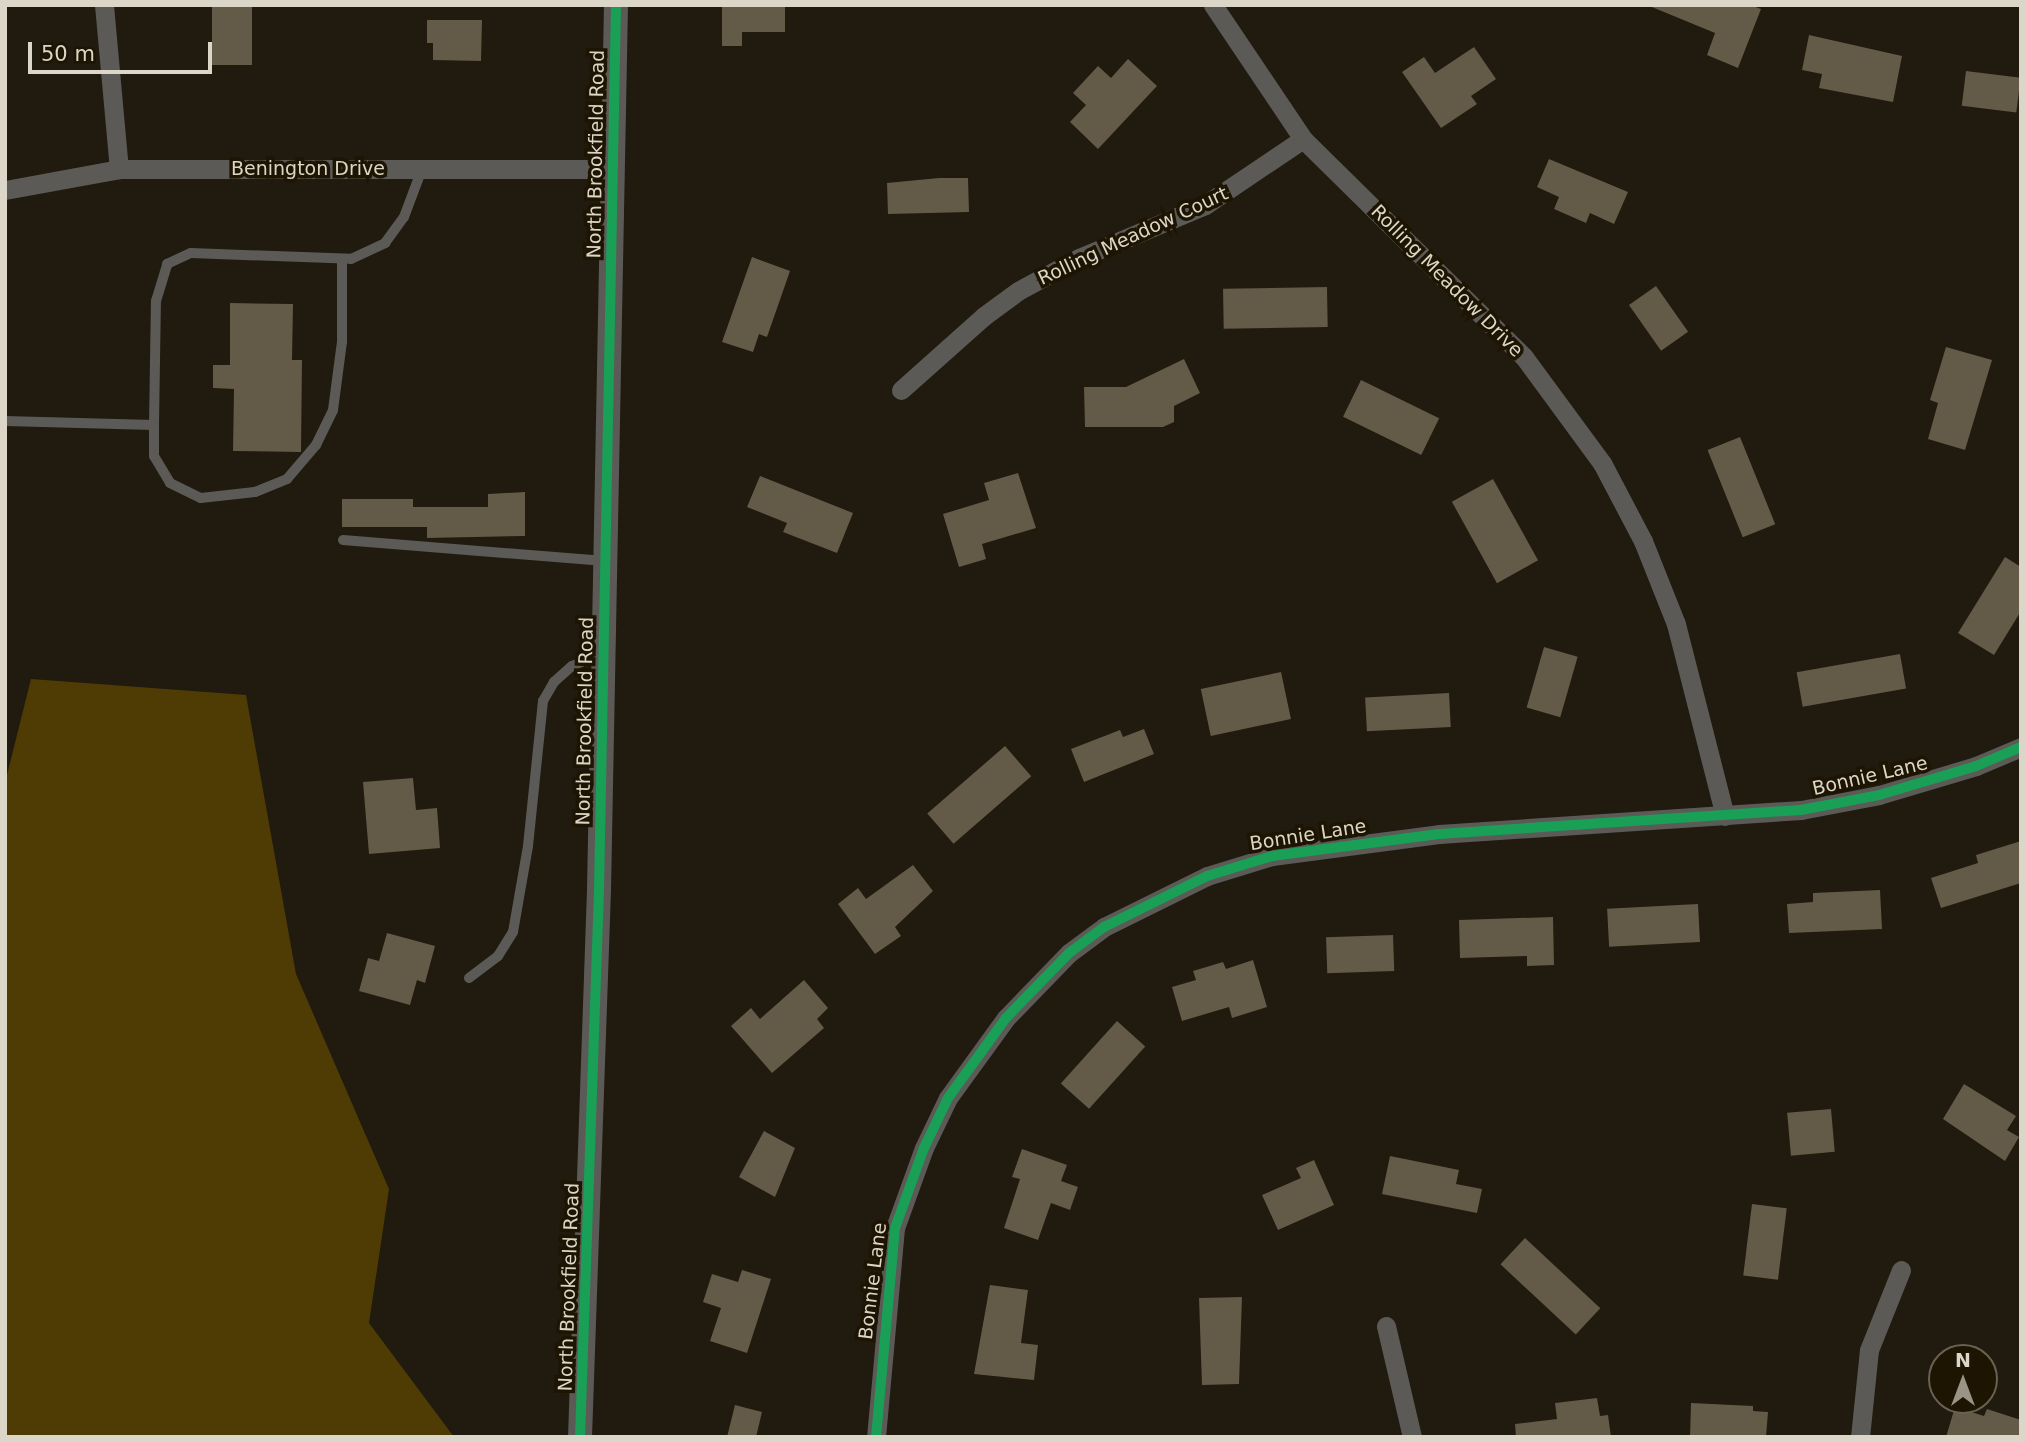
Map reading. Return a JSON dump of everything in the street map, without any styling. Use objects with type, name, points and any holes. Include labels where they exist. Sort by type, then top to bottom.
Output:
[{"type":"street","points":[[104,5],[118,169]]},
{"type":"street","name":"North Brookfield Road","points":[[580,1437],[604,652],[616,5]]},
{"type":"street","name":"Rolling Meadow Drive","points":[[1213,5],[1303,139],[1524,356],[1602,463],[1643,541],[1685,649],[1725,816]]},
{"type":"street","name":"Rolling Meadow Court","points":[[901,390],[984,316],[1018,291],[1079,258],[1205,205],[1303,139]]},
{"type":"street","name":"Benington Drive","points":[[5,190],[118,169],[613,169]]},
{"type":"street","name":"Bonnie Lane","points":[[876,1437],[895,1228],[924,1147],[948,1098],[1006,1018],[1069,953],[1104,927],[1207,876],[1307,849],[1439,834],[1801,810],[1879,795],[1976,766],[2021,747]]},
{"type":"street","points":[[1860,1437],[1869,1350],[1901,1270]]},
{"type":"street","points":[[1387,1326],[1412,1437]]},
{"type":"lane","points":[[342,259],[342,342],[333,410],[316,444],[287,479],[255,492],[201,498],[170,483],[154,456],[156,301],[167,264],[191,253],[342,259],[385,243],[404,217],[422,169]]},
{"type":"lane","points":[[5,421],[154,425]]},
{"type":"lane","points":[[344,540],[606,561]]},
{"type":"lane","points":[[469,978],[498,956],[513,932],[528,846],[542,701],[554,682],[572,666],[604,652]]},
{"type":"shaded area","points":[[31,679],[246,695],[296,974],[389,1189],[369,1323],[454,1437],[5,1437],[5,783]]},
{"type":"building","points":[[212,5],[252,5],[252,65],[212,65]]},
{"type":"building","points":[[722,5],[785,5],[785,32],[742,32],[742,46],[722,46]]},
{"type":"building","points":[[1647,5],[1750,5],[1761,9],[1738,68],[1707,55],[1715,33]]},
{"type":"building","points":[[427,20],[482,20],[481,61],[433,60],[433,43],[427,43]]},
{"type":"building","points":[[1809,35],[1902,56],[1893,102],[1819,88],[1822,74],[1802,70]]},
{"type":"building","points":[[1474,47],[1496,79],[1471,96],[1477,104],[1441,128],[1402,72],[1424,57],[1435,73]]},
{"type":"building","points":[[1128,59],[1157,86],[1098,149],[1070,122],[1086,105],[1073,93],[1098,66],[1111,78]]},
{"type":"building","points":[[1966,71],[2021,78],[2016,112],[1962,106]]},
{"type":"building","points":[[1549,159],[1628,192],[1614,224],[1590,213],[1586,223],[1554,209],[1559,197],[1537,187]]},
{"type":"building","points":[[968,178],[969,212],[888,214],[887,183]]},
{"type":"building","points":[[752,257],[790,271],[767,337],[759,334],[753,352],[722,342]]},
{"type":"building","points":[[1656,286],[1688,332],[1661,351],[1629,305]]},
{"type":"building","points":[[1327,287],[1328,327],[1224,329],[1223,289]]},
{"type":"building","points":[[230,303],[293,304],[292,360],[302,360],[301,452],[233,451],[234,389],[213,388],[213,365],[230,365]]},
{"type":"building","points":[[1946,347],[1992,360],[1965,450],[1928,439],[1938,403],[1930,400]]},
{"type":"building","points":[[1184,359],[1200,393],[1174,406],[1174,422],[1163,427],[1085,427],[1084,387],[1126,387]]},
{"type":"building","points":[[1361,380],[1439,418],[1421,455],[1343,417]]},
{"type":"building","points":[[1740,437],[1775,524],[1743,537],[1708,450]]},
{"type":"building","points":[[1018,473],[1036,528],[982,544],[986,559],[959,567],[943,514],[989,500],[984,483]]},
{"type":"building","points":[[760,476],[853,513],[837,553],[783,532],[787,523],[747,507]]},
{"type":"building","points":[[1493,479],[1538,560],[1497,583],[1452,502]]},
{"type":"building","points":[[525,492],[525,536],[427,538],[427,527],[342,527],[342,499],[413,499],[413,507],[488,507],[488,494]]},
{"type":"building","points":[[2005,557],[2021,567],[2021,611],[1994,655],[1958,633]]},
{"type":"building","points":[[1544,647],[1578,657],[1560,717],[1527,708]]},
{"type":"building","points":[[1900,654],[1906,688],[1803,707],[1797,672]]},
{"type":"building","points":[[1281,672],[1291,719],[1211,736],[1201,689]]},
{"type":"building","points":[[1449,693],[1451,727],[1367,731],[1365,697]]},
{"type":"building","points":[[1144,729],[1154,754],[1084,782],[1071,749],[1120,730],[1123,737]]},
{"type":"building","points":[[1005,746],[1031,776],[954,844],[927,814]]},
{"type":"building","points":[[413,778],[416,810],[437,808],[440,848],[369,854],[363,782]]},
{"type":"building","points":[[2021,841],[2021,883],[1941,908],[1931,878],[1978,863],[1976,855]]},
{"type":"building","points":[[913,865],[933,891],[895,927],[901,936],[875,954],[838,904],[858,888],[866,899]]},
{"type":"building","points":[[1880,890],[1882,929],[1789,933],[1787,904],[1813,902],[1813,893]]},
{"type":"building","points":[[1698,904],[1700,942],[1609,947],[1607,909]]},
{"type":"building","points":[[1553,917],[1554,965],[1527,966],[1527,956],[1460,958],[1459,920]]},
{"type":"building","points":[[387,933],[435,946],[425,983],[417,980],[410,1005],[359,991],[368,958],[379,961]]},
{"type":"building","points":[[1393,935],[1394,971],[1327,973],[1326,937]]},
{"type":"building","points":[[1253,960],[1267,1007],[1232,1018],[1229,1007],[1182,1021],[1172,987],[1196,980],[1193,971],[1223,962],[1226,969]]},
{"type":"building","points":[[804,980],[828,1008],[817,1019],[824,1028],[772,1073],[731,1026],[751,1008],[760,1019]]},
{"type":"building","points":[[1117,1021],[1145,1046],[1089,1109],[1061,1083]]},
{"type":"building","points":[[1964,1084],[2016,1116],[2007,1130],[2019,1137],[2005,1161],[1943,1119]]},
{"type":"building","points":[[1831,1109],[1835,1152],[1791,1156],[1787,1113]]},
{"type":"building","points":[[764,1131],[795,1148],[775,1197],[739,1177]]},
{"type":"building","points":[[1022,1149],[1067,1165],[1061,1181],[1078,1187],[1070,1210],[1051,1203],[1038,1240],[1004,1228],[1020,1179],[1012,1177]]},
{"type":"building","points":[[1390,1156],[1459,1170],[1456,1184],[1482,1189],[1477,1213],[1382,1194]]},
{"type":"building","points":[[1314,1160],[1334,1205],[1278,1230],[1262,1195],[1301,1178],[1296,1168]]},
{"type":"building","points":[[1752,1204],[1787,1208],[1778,1280],[1743,1275]]},
{"type":"building","points":[[1525,1238],[1600,1308],[1576,1335],[1500,1264]]},
{"type":"building","points":[[742,1270],[771,1279],[747,1353],[710,1341],[721,1308],[703,1302],[712,1274],[738,1282]]},
{"type":"building","points":[[990,1285],[1028,1290],[1021,1343],[1038,1345],[1034,1380],[974,1374]]},
{"type":"building","points":[[1242,1297],[1239,1384],[1202,1385],[1199,1298]]},
{"type":"building","points":[[1597,1398],[1600,1416],[1608,1415],[1611,1437],[1516,1437],[1515,1424],[1557,1419],[1555,1403]]},
{"type":"building","points":[[1691,1403],[1753,1406],[1753,1411],[1768,1412],[1766,1437],[1690,1437]]},
{"type":"building","points":[[735,1405],[762,1412],[756,1437],[727,1437]]},
{"type":"building","points":[[1998,1413],[2021,1420],[2021,1437],[1946,1437],[1953,1414],[1984,1416]]},
{"type":"cycle path","points":[[580,1437],[599,890],[616,5]]},
{"type":"cycle path","points":[[876,1437],[895,1228],[924,1148],[948,1098],[1006,1018],[1069,953],[1104,927],[1207,876],[1272,856],[1439,834],[1801,810],[1879,795],[1976,766],[2021,747]]}]
